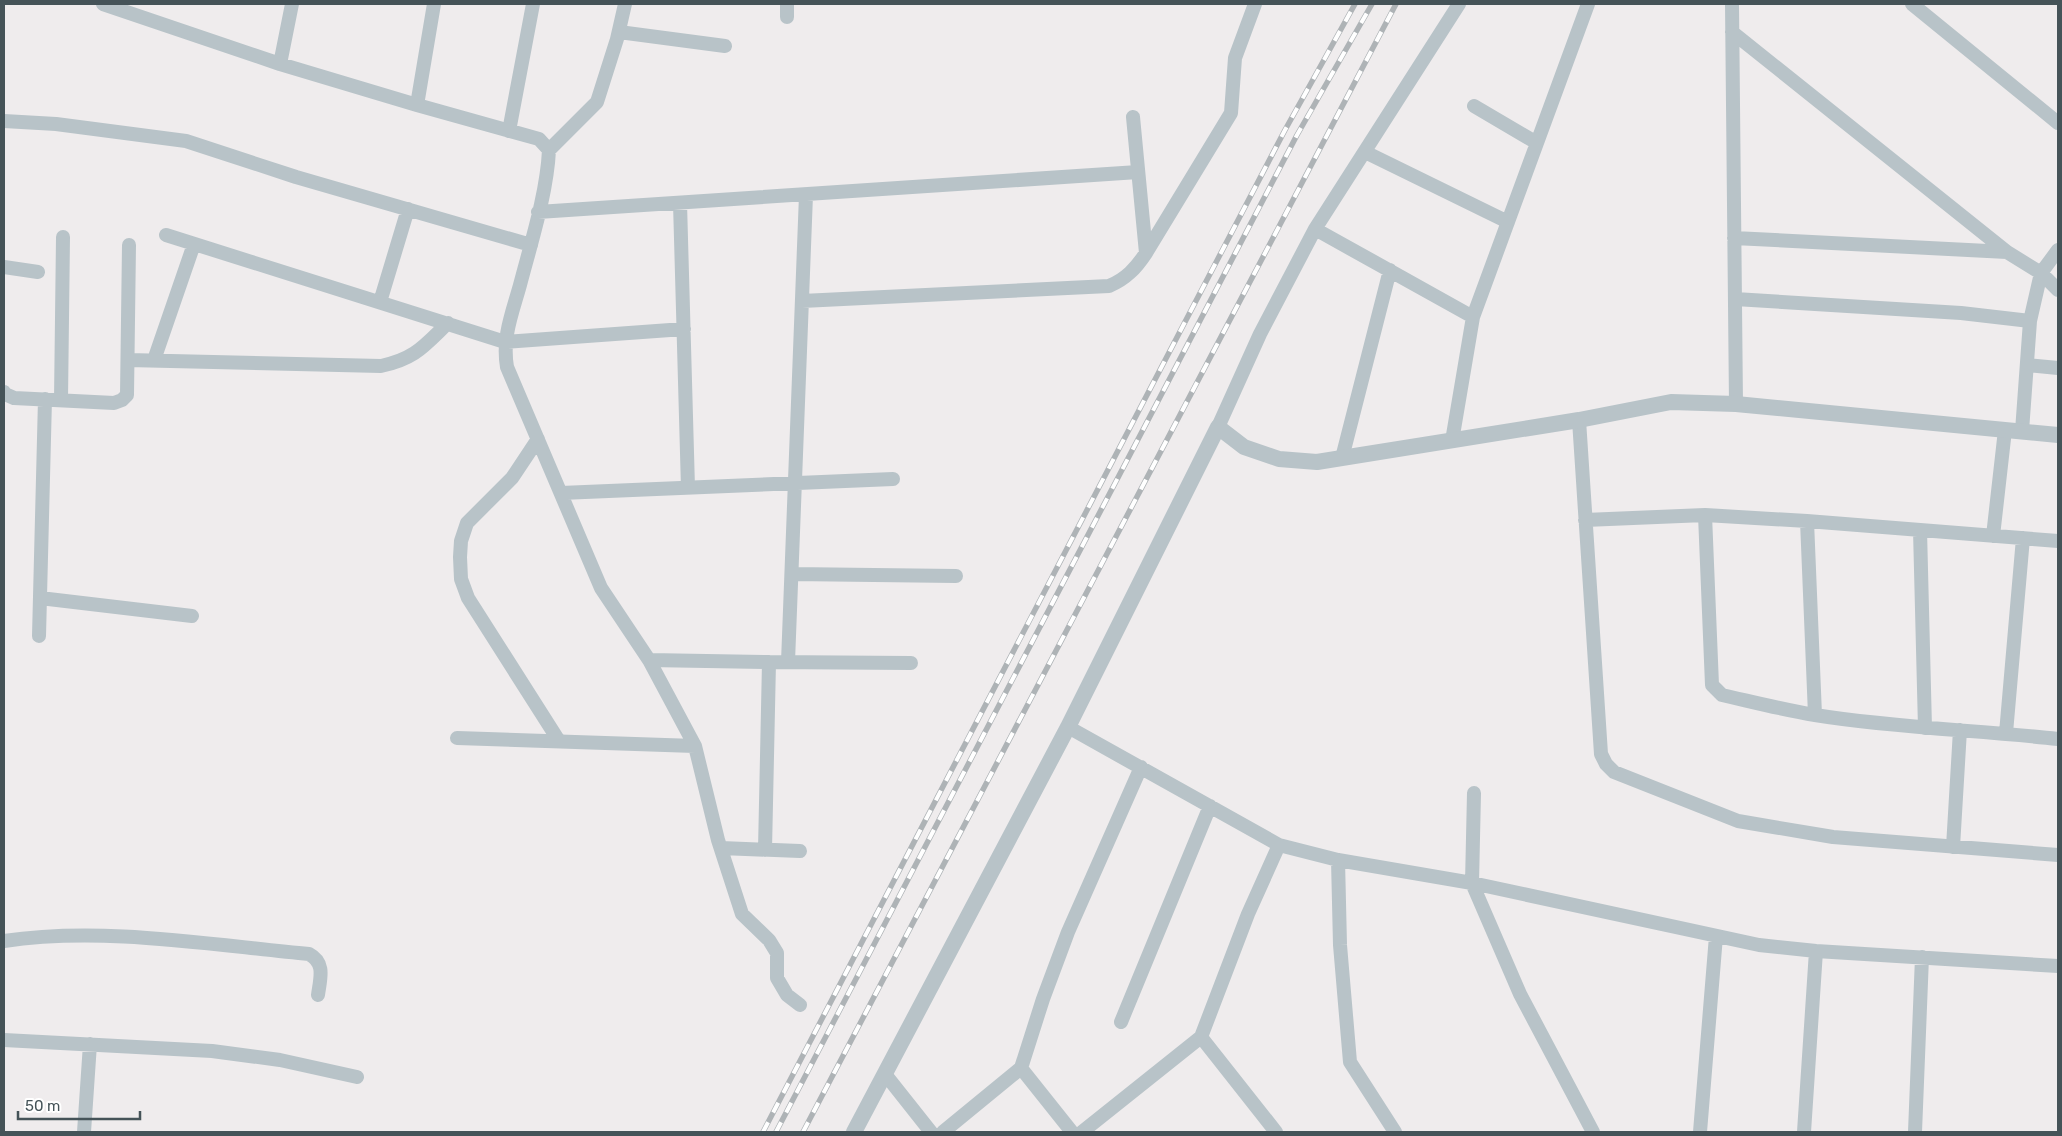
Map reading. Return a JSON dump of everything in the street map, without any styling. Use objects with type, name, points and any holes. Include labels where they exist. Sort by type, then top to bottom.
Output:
[{"type":"street","points":[[103,4],[280,64],[540,139],[550,150]]},
{"type":"street","points":[[280,64],[292,4]]},
{"type":"street","points":[[417,105],[434,4]]},
{"type":"street","points":[[509,131],[533,4]]},
{"type":"street","points":[[625,4],[619,32],[597,102],[550,150],[549,164],[531,245],[504,342],[507,367],[601,588],[650,660],[695,746],[721,848],[742,914],[769,940],[777,953],[777,978],[787,995],[800,1005]]},
{"type":"street","points":[[802,301],[1109,286],[1119,282],[1138,265],[1146,253],[1231,113],[1235,58],[1255,4]]},
{"type":"street","points":[[854,1132],[1068,727],[1218,427],[1260,334],[1315,229],[1459,4]]},
{"type":"street","points":[[1452,441],[1473,317],[1588,4]]},
{"type":"street","points":[[1732,4],[1736,404]]},
{"type":"street","points":[[1912,4],[2058,123]]},
{"type":"street","points":[[619,32],[725,46]]},
{"type":"street","points":[[1732,32],[2007,252],[2041,274],[2058,290]]},
{"type":"street","points":[[1474,106],[1537,143]]},
{"type":"street","points":[[1133,117],[1146,253]]},
{"type":"street","points":[[4,121],[56,124],[186,141],[296,177],[531,245]]},
{"type":"street","points":[[1365,152],[1508,222]]},
{"type":"street","points":[[538,212],[1138,172]]},
{"type":"street","points":[[788,662],[806,195]]},
{"type":"street","points":[[680,203],[688,488]]},
{"type":"street","points":[[380,302],[408,209]]},
{"type":"street","points":[[1315,229],[1473,317]]},
{"type":"street","points":[[166,235],[504,342],[684,329]]},
{"type":"street","points":[[61,400],[63,237]]},
{"type":"street","points":[[1734,238],[2007,252]]},
{"type":"street","points":[[154,360],[194,244]]},
{"type":"street","points":[[4,392],[14,398],[114,403],[122,400],[127,395],[129,245]]},
{"type":"street","points":[[2022,431],[2030,321],[2041,274],[2058,250]]},
{"type":"street","points":[[4,267],[38,272]]},
{"type":"street","points":[[1342,458],[1390,270]]},
{"type":"street","points":[[1735,299],[1961,313],[2030,321]]},
{"type":"street","points":[[128,360],[381,366],[399,363],[416,354],[448,323]]},
{"type":"street","points":[[2027,365],[2058,368]]},
{"type":"street","points":[[39,636],[44,399]]},
{"type":"street","points":[[1218,427],[1244,446],[1279,458],[1316,462],[1579,420],[1671,402],[1736,404],[2058,435]]},
{"type":"street","points":[[1579,420],[1602,754],[1606,764],[1614,772],[1738,821],[1833,837],[2058,854]]},
{"type":"street","points":[[1993,536],[2005,430]]},
{"type":"street","points":[[538,439],[512,478],[467,522],[461,541],[461,579],[468,598],[559,741]]},
{"type":"street","points":[[562,493],[892,479]]},
{"type":"street","points":[[1585,520],[1705,515],[1807,521],[2058,541]]},
{"type":"street","points":[[1705,515],[1712,685],[1722,695],[1815,715],[1925,728],[2006,733],[2058,739]]},
{"type":"street","points":[[1807,521],[1815,715]]},
{"type":"street","points":[[1920,530],[1925,728]]},
{"type":"street","points":[[2006,733],[2023,538]]},
{"type":"street","points":[[792,574],[956,576]]},
{"type":"street","points":[[40,598],[192,616]]},
{"type":"street","points":[[650,660],[911,663]]},
{"type":"street","points":[[765,850],[769,662]]},
{"type":"street","points":[[1068,727],[1278,844],[1338,860],[1472,883],[1760,945],[1816,951],[2058,966]]},
{"type":"street","points":[[1953,847],[1960,730]]},
{"type":"street","points":[[457,738],[695,746]]},
{"type":"street","points":[[942,1132],[1021,1068],[1043,999],[1068,932],[1141,767]]},
{"type":"street","points":[[1474,793],[1472,883],[1520,994],[1593,1132]]},
{"type":"street","points":[[1120,1022],[1210,806]]},
{"type":"street","points":[[1082,1132],[1201,1037],[1248,914],[1278,844]]},
{"type":"street","points":[[721,848],[800,851]]},
{"type":"street","points":[[1338,860],[1340,945],[1350,1062],[1395,1132]]},
{"type":"street","points":[[4,941],[76,935],[119,936],[309,954],[316,958],[322,967],[318,995]]},
{"type":"street","points":[[1700,1132],[1716,936]]},
{"type":"street","points":[[1804,1132],[1816,951]]},
{"type":"street","points":[[1915,1132],[1922,957]]},
{"type":"street","points":[[1201,1037],[1270,1130]]},
{"type":"street","points":[[4,1040],[212,1051],[280,1060],[357,1077]]},
{"type":"street","points":[[84,1132],[90,1044]]},
{"type":"street","points":[[1021,1068],[1072,1132]]},
{"type":"street","points":[[885,1074],[931,1132]]},
{"type":"railway","points":[[763,1132],[1285,130],[1355,4]]},
{"type":"railway","points":[[776,1132],[1297,135],[1372,4]]},
{"type":"railway","points":[[803,1132],[1396,4]]}]
